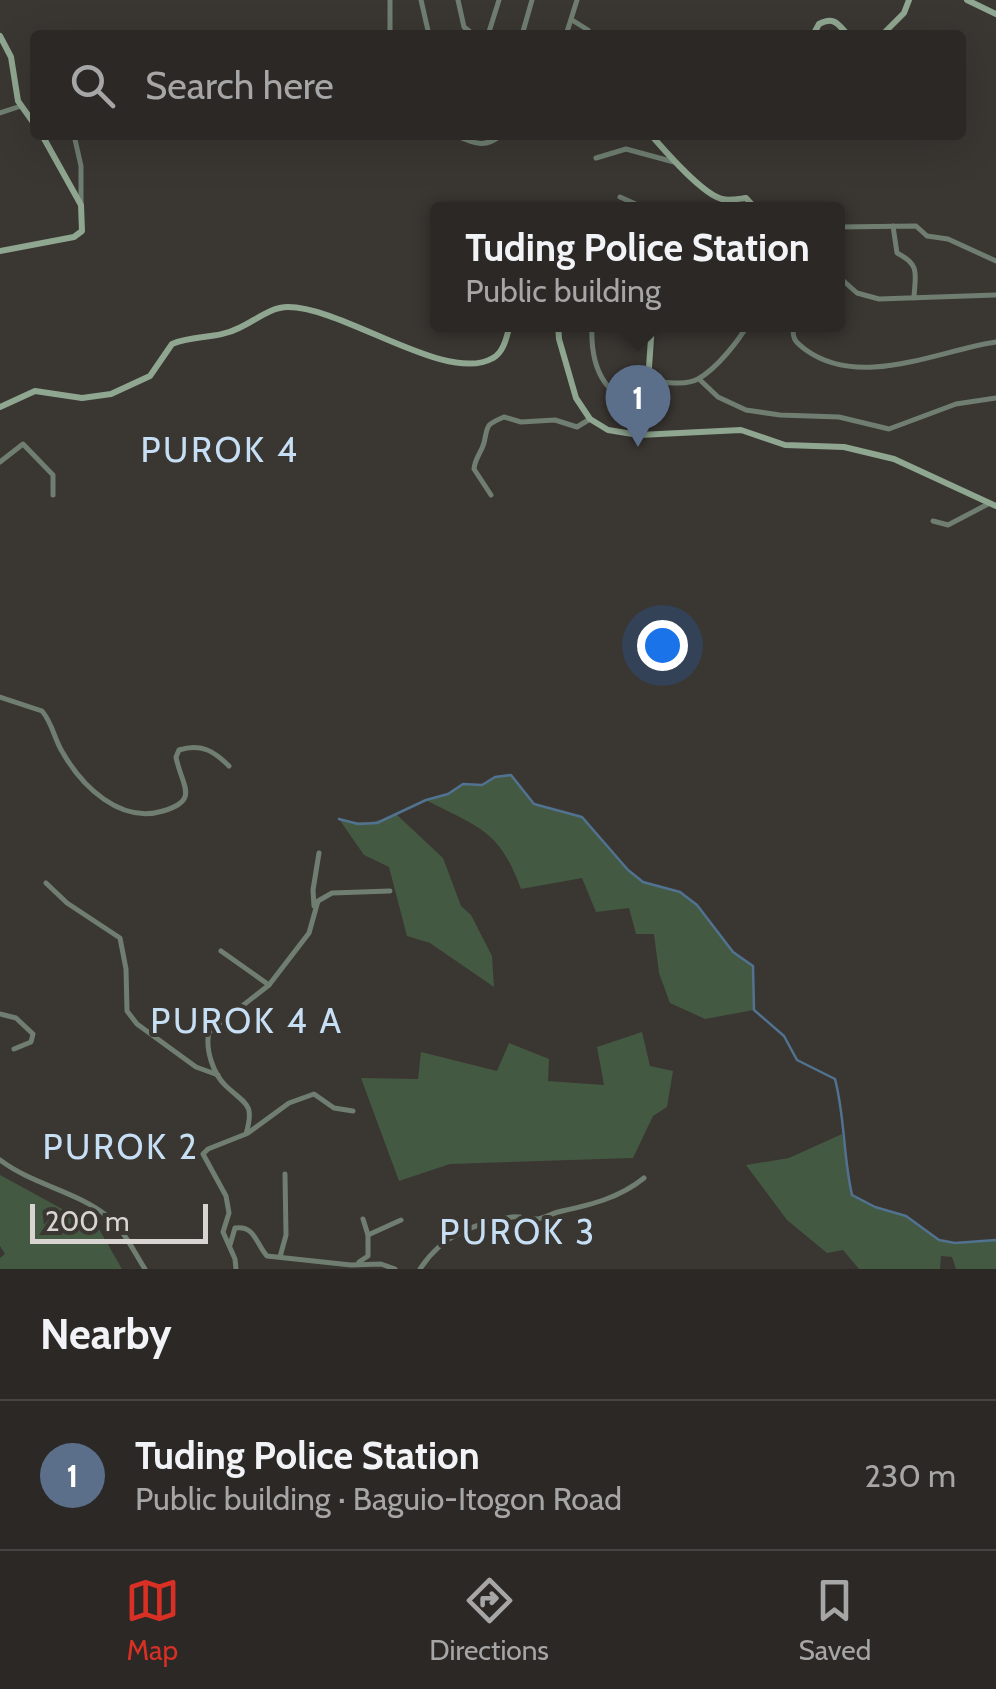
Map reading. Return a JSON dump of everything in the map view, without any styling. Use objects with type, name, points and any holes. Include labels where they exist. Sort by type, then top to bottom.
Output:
[{"type":"main road","points":[[887,30],[904,13],[909,0]]},
{"type":"main road","points":[[967,0],[996,14]]},
{"type":"main road","points":[[816,30],[819,24],[831,20],[844,30]]},
{"type":"main road","points":[[0,36],[10,57],[14,90],[30,119]]},
{"type":"main road","points":[[0,251],[74,237],[82,231],[81,205],[45,140]]},
{"type":"main road","points":[[655,140],[674,162],[716,197],[746,198],[750,202]]},
{"type":"main road","points":[[0,407],[35,391],[82,398],[111,394],[150,376],[169,347],[178,341],[238,329],[257,316],[280,308],[297,308],[444,361],[465,364],[486,361],[498,354],[507,332]]},
{"type":"main road","points":[[559,332],[573,392],[590,419],[618,434],[742,430],[785,445],[844,447],[894,459],[993,504]]},
{"type":"main road","points":[[639,435],[650,381],[652,332]]},
{"type":"main road","points":[[644,425],[650,434]]},
{"type":"street","points":[[390,0],[390,30]]},
{"type":"street","points":[[420,0],[429,30]]},
{"type":"street","points":[[458,0],[468,30]]},
{"type":"street","points":[[490,30],[499,0]]},
{"type":"street","points":[[523,30],[532,0]]},
{"type":"street","points":[[568,30],[576,0]]},
{"type":"street","points":[[572,20],[588,30]]},
{"type":"street","points":[[0,113],[20,106]]},
{"type":"street","points":[[75,140],[81,166],[81,205]]},
{"type":"street","points":[[468,140],[481,145],[494,140]]},
{"type":"street","points":[[596,158],[626,149],[674,162]]},
{"type":"street","points":[[620,196],[632,202]]},
{"type":"street","points":[[845,226],[918,227],[932,238],[954,242],[996,261]]},
{"type":"street","points":[[893,226],[897,253],[912,260],[914,266],[914,298]]},
{"type":"street","points":[[845,283],[857,293],[879,299],[994,296]]},
{"type":"street","points":[[593,332],[597,366],[608,388],[620,399],[645,406]]},
{"type":"street","points":[[650,381],[699,379],[742,332]]},
{"type":"street","points":[[792,332],[795,342],[820,359],[841,365],[906,362],[996,342]]},
{"type":"street","points":[[699,379],[718,397],[746,410],[839,417],[889,430],[956,404],[996,398]]},
{"type":"street","points":[[491,495],[474,469],[485,429],[490,424],[504,417],[522,422],[555,420],[577,428],[590,419]]},
{"type":"street","points":[[0,462],[24,444],[53,475],[53,494]]},
{"type":"street","points":[[933,522],[948,526],[993,504]]},
{"type":"street","points":[[0,697],[42,711],[66,758],[93,792],[111,805],[136,813],[154,814],[185,799],[187,793],[176,757],[179,750],[202,748],[215,752],[229,766]]},
{"type":"street","points":[[314,910],[319,853]]},
{"type":"street","points":[[46,883],[66,904],[120,938],[127,1010],[137,1024],[196,1067],[218,1075]]},
{"type":"street","points":[[246,1134],[251,1118],[247,1104],[218,1075],[208,1050],[209,1032],[269,985],[309,933],[318,900],[332,892],[390,891]]},
{"type":"street","points":[[221,952],[269,985]]},
{"type":"street","points":[[0,1014],[16,1018],[33,1034],[32,1042],[14,1049]]},
{"type":"street","points":[[236,1269],[223,1232],[229,1213],[226,1196],[203,1157],[208,1149],[246,1134],[289,1103],[314,1094],[334,1108],[353,1111]]},
{"type":"street","points":[[0,1160],[30,1180],[111,1219],[145,1269]]},
{"type":"street","points":[[280,1257],[286,1235],[285,1174]]},
{"type":"street","points":[[420,1269],[433,1250],[470,1225],[511,1217],[540,1219],[581,1209],[630,1189],[644,1178]]},
{"type":"street","points":[[351,1264],[368,1256],[363,1219]]},
{"type":"street","points":[[368,1235],[401,1220]]},
{"type":"street","points":[[230,1248],[235,1228],[243,1227],[251,1230],[268,1256],[381,1264],[395,1269]]},
{"type":"green space","points":[[511,775],[534,804],[582,817],[643,882],[680,892],[697,905],[733,952],[753,966],[754,1010],[705,1019],[670,1003],[659,973],[654,934],[636,934],[629,908],[596,912],[582,878],[521,889],[504,854],[485,832],[426,800],[448,794],[463,784],[482,785],[495,777]]},
{"type":"green space","points":[[396,814],[443,858],[461,906],[471,915],[492,956],[494,987],[430,943],[407,936],[389,867],[364,855],[339,819],[368,822]]},
{"type":"green space","points":[[642,1032],[650,1066],[673,1071],[667,1107],[653,1116],[633,1158],[450,1164],[399,1181],[361,1078],[418,1079],[421,1052],[497,1071],[509,1043],[549,1059],[548,1081],[604,1085],[597,1047]]},
{"type":"green space","points":[[842,1134],[852,1195],[906,1216],[939,1240],[996,1240],[996,1269],[956,1269],[952,1257],[941,1256],[940,1269],[859,1269],[843,1250],[827,1253],[787,1220],[746,1165],[789,1158]]},
{"type":"green space","points":[[0,1175],[99,1229],[122,1269],[0,1269],[0,1258],[5,1254],[0,1246]]},
{"type":"waterway","points":[[339,819],[377,823],[463,784],[482,785],[495,777],[511,775],[534,804],[582,817],[643,882],[680,892],[697,905],[733,952],[753,966],[754,1010],[784,1036],[797,1060],[835,1079],[852,1195],[906,1216],[939,1240],[996,1240]]},
{"type":"place","name":"Tuding Police Station","points":[[638,447]]},
{"type":"district","name":"PUROK 4","points":[[220,450]]},
{"type":"district","name":"PUROK 4 A","points":[[247,1021]]},
{"type":"district","name":"PUROK 2","points":[[121,1147]]},
{"type":"district","name":"PUROK 3","points":[[518,1232]]}]
